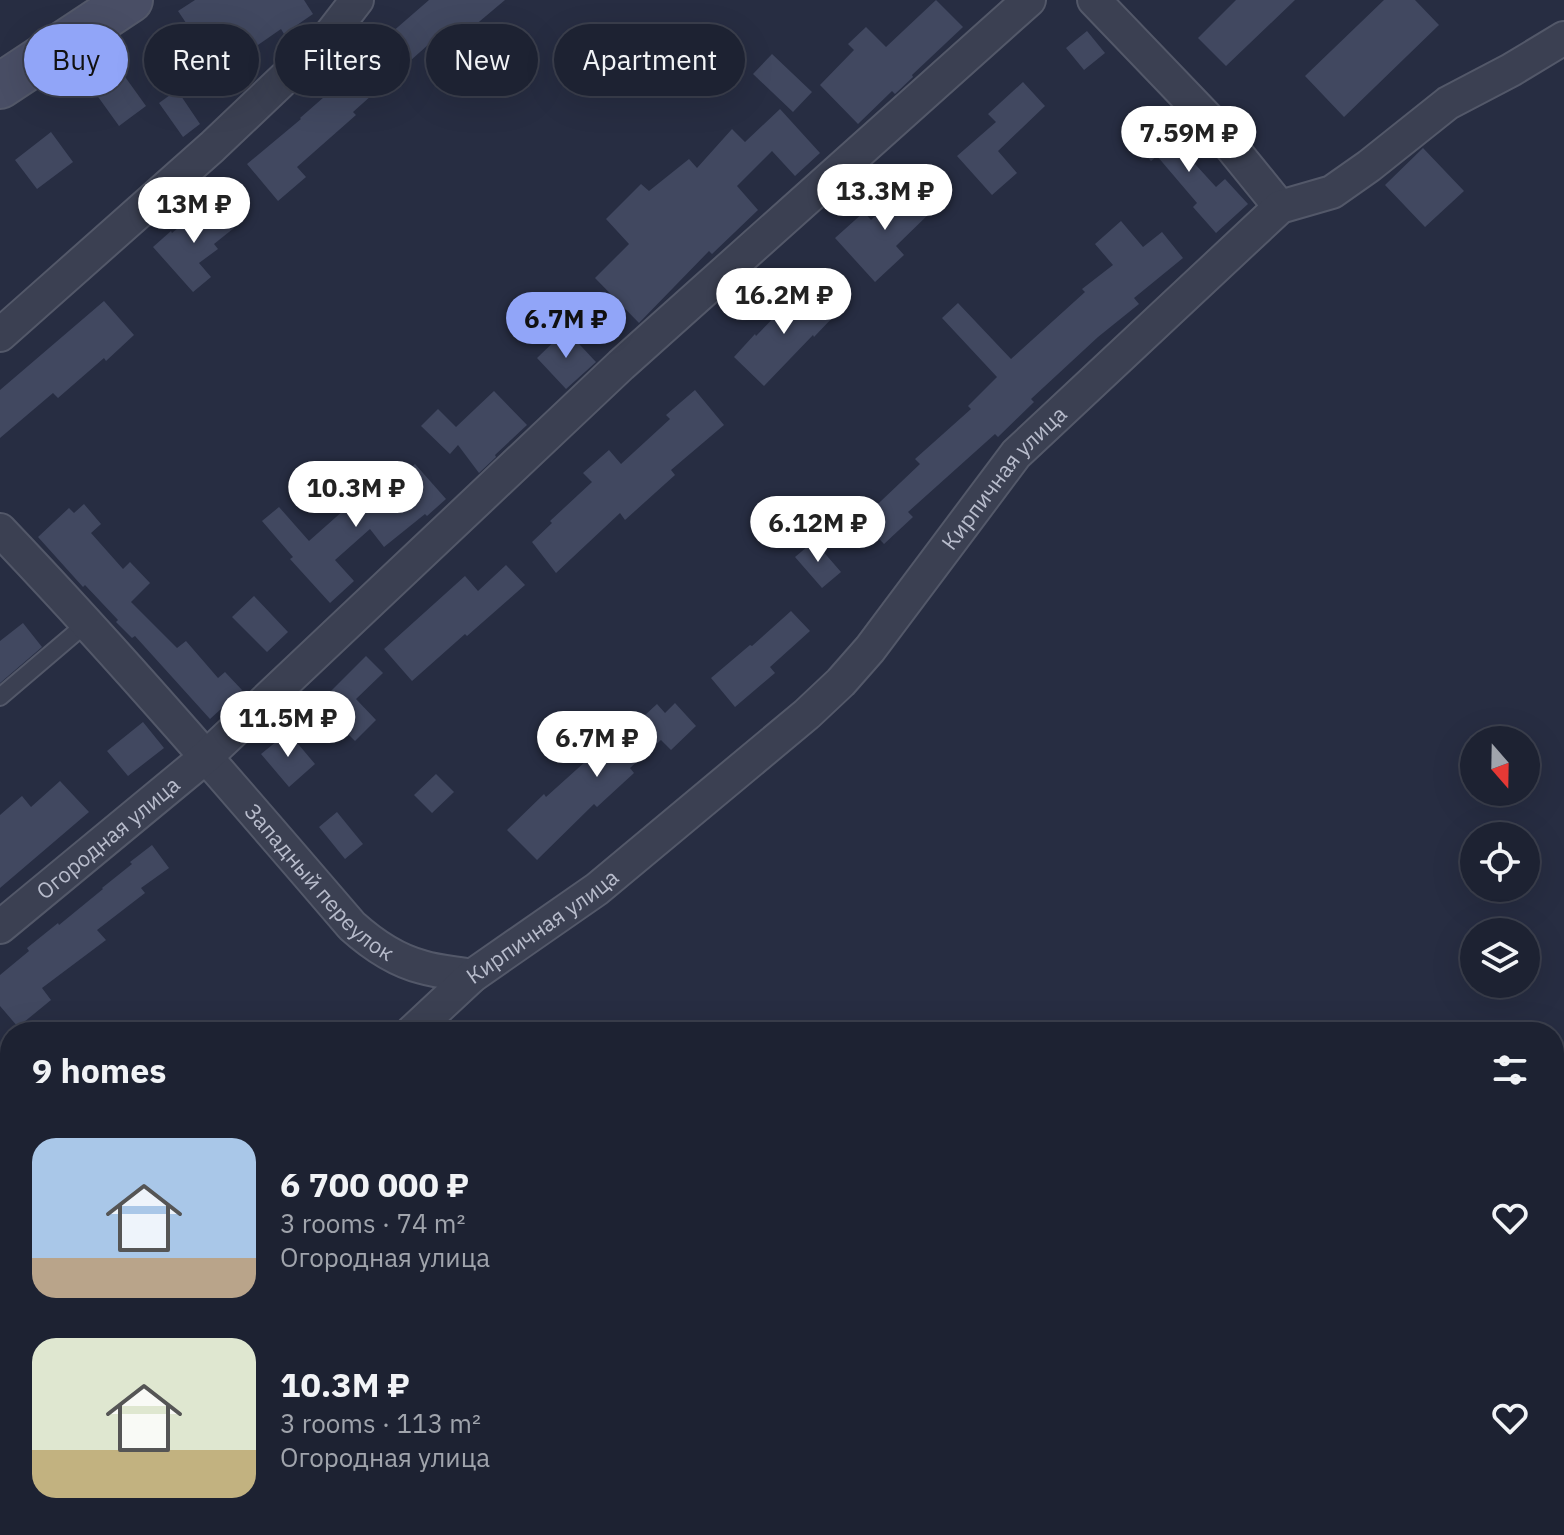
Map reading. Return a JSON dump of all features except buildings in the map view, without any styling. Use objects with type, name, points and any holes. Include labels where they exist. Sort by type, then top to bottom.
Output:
[{"type":"street","points":[[0,86],[130,0]]},
{"type":"street","points":[[0,335],[212,147],[330,35],[357,0]]},
{"type":"street","name":"Огородная улица","points":[[0,927],[207,756],[621,365],[1029,0]]},
{"type":"street","points":[[1094,0],[1211,122],[1280,207]]},
{"type":"street","name":"Кирпичная улица","points":[[423,1022],[472,976],[597,889],[807,714],[841,682],[870,649],[1016,454],[1280,207],[1332,192],[1448,103],[1564,38]]},
{"type":"street","name":"Западный переулок","points":[[0,530],[88,622],[352,926],[371,943],[395,956],[422,967],[472,976]]},
{"type":"lane","points":[[0,697],[88,622]]}]
